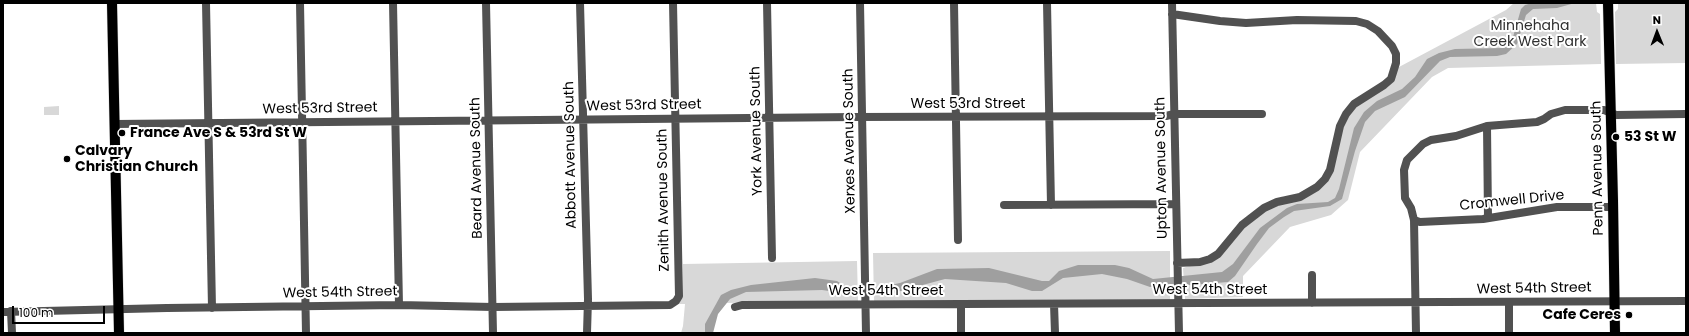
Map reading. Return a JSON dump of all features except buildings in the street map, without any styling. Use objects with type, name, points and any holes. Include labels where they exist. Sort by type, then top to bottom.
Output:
[{"type":"main road","points":[[112,3],[119,333]]},
{"type":"main road","name":"Penn Avenue South","points":[[1608,3],[1615,333]]},
{"type":"street","points":[[206,3],[212,308]]},
{"type":"street","points":[[300,3],[306,333]]},
{"type":"street","points":[[393,3],[399,305]]},
{"type":"street","name":"Beard Avenue South","points":[[486,3],[490,121],[493,333]]},
{"type":"street","name":"Abbott Avenue South","points":[[580,3],[587,333]]},
{"type":"street","name":"Zenith Avenue South","points":[[674,3],[679,296],[676,301]]},
{"type":"street","name":"York Avenue South","points":[[767,3],[772,258]]},
{"type":"street","name":"Xerxes Avenue South","points":[[860,3],[866,333]]},
{"type":"street","points":[[954,3],[958,240]]},
{"type":"street","points":[[1047,3],[1051,205]]},
{"type":"street","name":"Upton Avenue South","points":[[1172,3],[1179,333]]},
{"type":"street","points":[[1172,14],[1246,23],[1297,20],[1356,21],[1367,24],[1378,31],[1392,46],[1396,54],[1396,63],[1391,79],[1354,104],[1346,114],[1340,126],[1330,170],[1318,187],[1300,197],[1277,202],[1264,208],[1242,224],[1218,254],[1210,259],[1178,267]]},
{"type":"street","points":[[1416,333],[1414,220],[1411,208],[1404,198],[1404,170],[1407,160],[1423,144],[1431,140],[1456,136],[1487,126],[1537,122],[1544,120],[1550,114],[1564,110],[1604,110],[1616,115],[1686,114]]},
{"type":"street","name":"West 53rd Street","points":[[115,124],[1262,114]]},
{"type":"street","points":[[1487,126],[1488,218]]},
{"type":"street","points":[[1004,205],[1176,204]]},
{"type":"street","name":"Cromwell Drive","points":[[1414,220],[1420,222],[1488,218],[1557,207],[1613,207]]},
{"type":"street","points":[[1312,275],[1312,303]]},
{"type":"street","name":"West 54th Street","points":[[7,311],[399,305],[493,307],[670,305],[676,301]]},
{"type":"street","name":"West 54th Street","points":[[735,307],[742,305],[865,304],[1686,301]]},
{"type":"street","points":[[1509,302],[1509,333]]},
{"type":"street","points":[[961,304],[961,333]]},
{"type":"street","points":[[1054,304],[1055,333]]},
{"type":"street","points":[[7,311],[12,333]]},
{"type":"green space","name":"Minnehaha Creek West Park","points":[[1514,3],[1596,3],[1597,12],[1600,14],[1601,64],[1448,68],[1432,77],[1360,152],[1348,200],[1331,215],[1290,227],[1243,276],[1243,297],[1185,299],[1183,268],[1210,259],[1253,216],[1325,179],[1340,126],[1365,96],[1399,67],[1506,10]]},
{"type":"green space","name":"Minnehaha Creek West Park","points":[[1618,3],[1686,3],[1686,63],[1616,64],[1615,12],[1618,9]]},
{"type":"green space","points":[[59,106],[59,115],[44,115],[44,107]]},
{"type":"green space","points":[[1170,251],[1170,301],[874,302],[873,253]]},
{"type":"green space","points":[[857,261],[858,302],[717,303],[708,333],[681,333],[685,304],[679,304],[683,295],[683,264]]},
{"type":"shaded area","points":[[1532,3],[1575,3],[1557,8],[1533,9],[1526,15],[1517,44],[1506,54],[1497,56],[1450,57],[1440,61],[1405,97],[1375,111],[1365,122],[1355,151],[1342,199],[1330,206],[1294,211],[1284,217],[1269,228],[1235,276],[1228,282],[1191,285],[1165,284],[1150,287],[1127,279],[1102,274],[1063,278],[1042,291],[1032,291],[1006,283],[945,279],[893,293],[850,294],[822,290],[746,292],[730,299],[718,314],[713,333],[705,333],[705,324],[721,295],[731,290],[751,285],[815,278],[837,281],[851,288],[876,288],[900,283],[937,269],[989,268],[1042,281],[1049,281],[1059,271],[1078,265],[1115,265],[1129,268],[1153,279],[1222,272],[1233,264],[1260,228],[1287,208],[1297,204],[1328,202],[1335,198],[1339,189],[1354,128],[1364,112],[1377,101],[1402,89],[1415,77],[1427,59],[1439,53],[1455,49],[1503,48],[1511,42],[1521,9],[1525,5]]},
{"type":"place","name":"France Ave S & 53rd St W","points":[[122,133]]},
{"type":"place","name":"53 St W","points":[[1616,137]]},
{"type":"place","name":"Calvary Christian Church","points":[[67,159]]},
{"type":"place","name":"Cafe Ceres","points":[[1629,315]]}]
